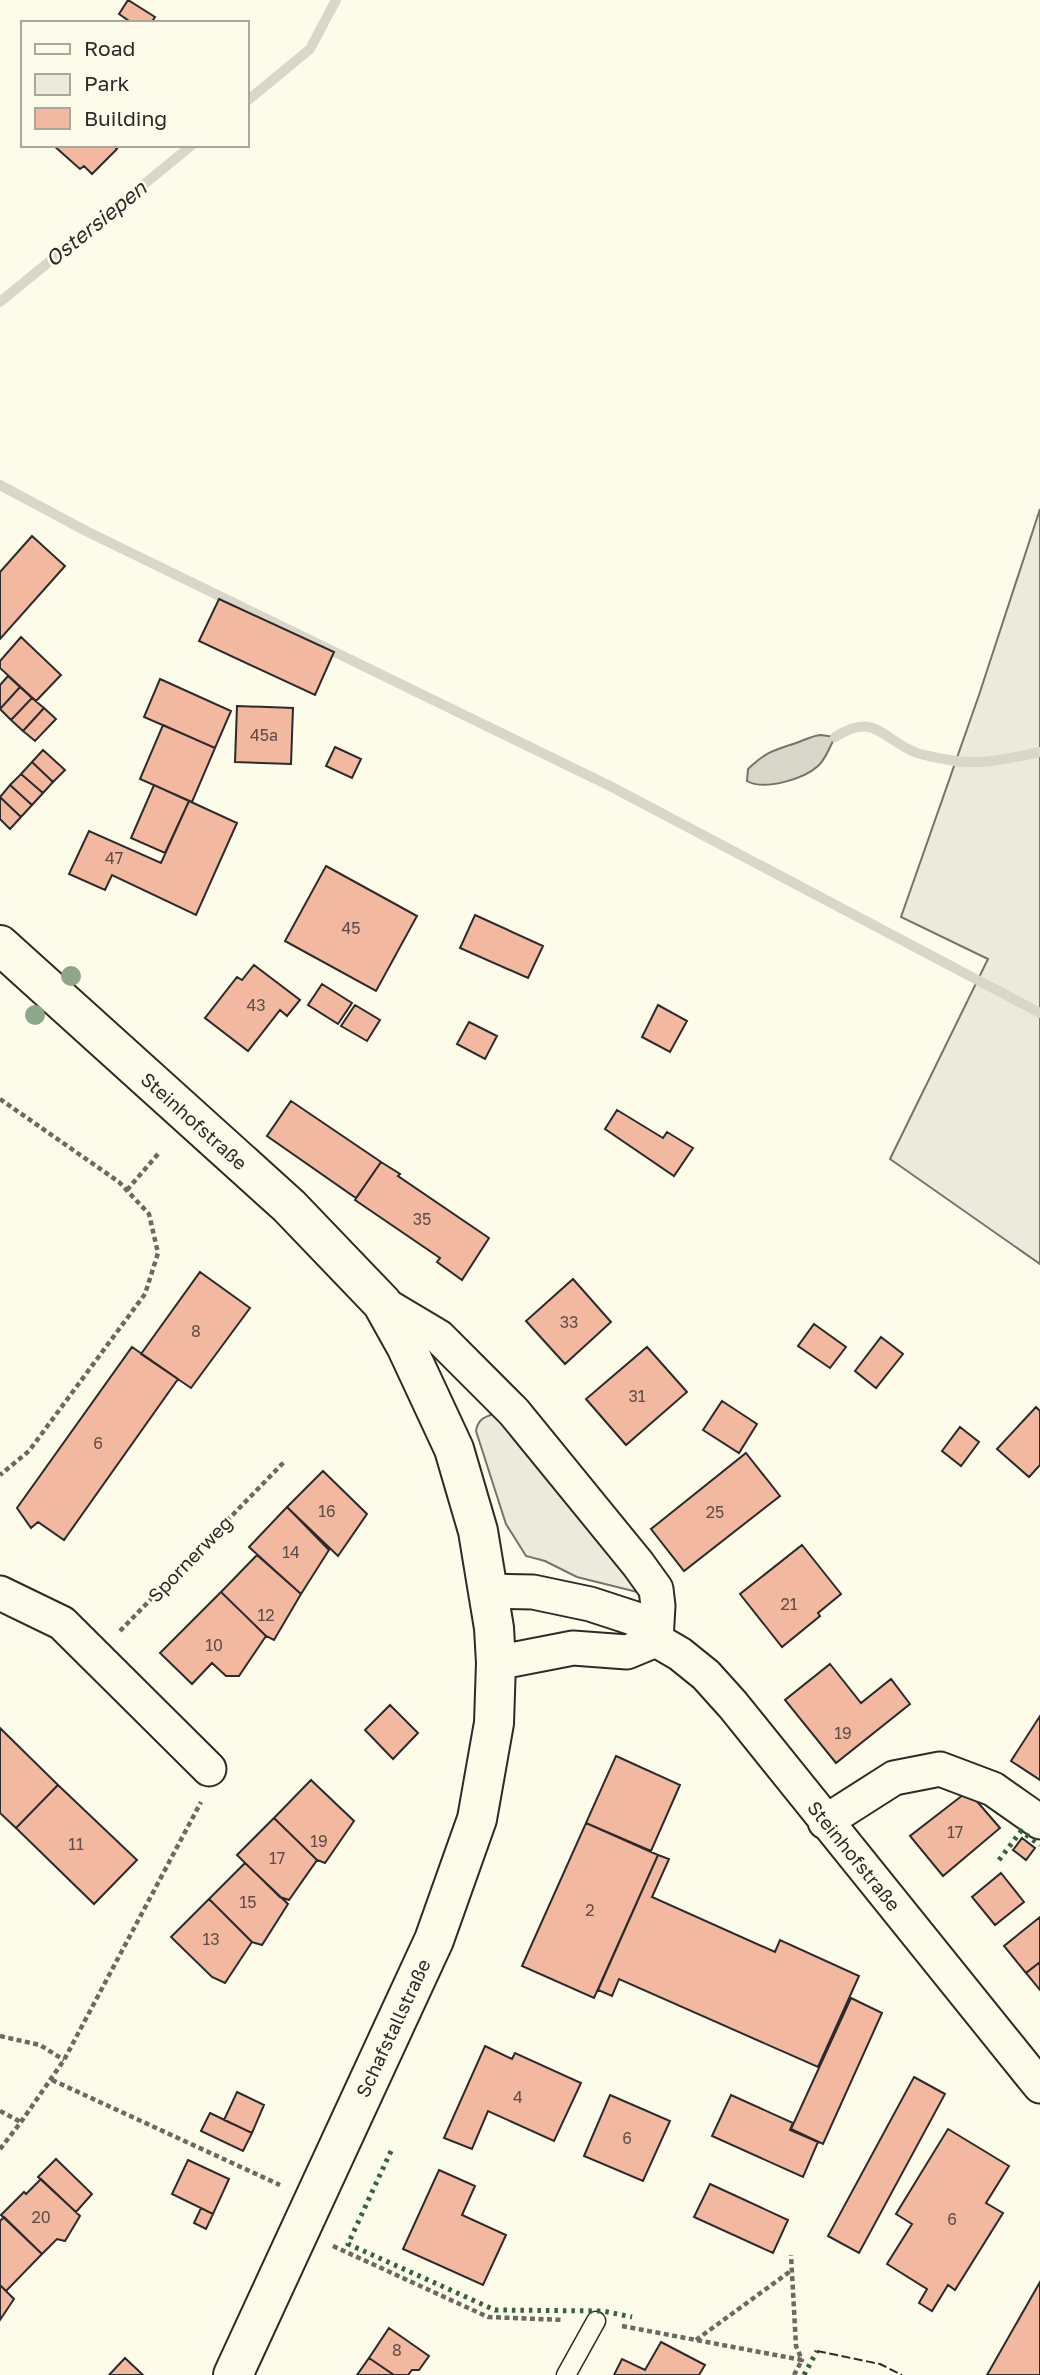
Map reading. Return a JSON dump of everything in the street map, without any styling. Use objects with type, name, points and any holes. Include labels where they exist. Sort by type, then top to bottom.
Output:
[{"type":"street","name":"Steinhofstraße","points":[[0,945],[289,1206],[382,1303],[407,1346],[454,1449],[478,1531],[494,1628],[496,1663]]},
{"type":"street","name":"Steinhofstraße","points":[[382,1303],[439,1337],[514,1412],[638,1564],[656,1589],[656,1640]]},
{"type":"street","name":"Steinhofstraße","points":[[488,1591],[533,1592],[590,1604],[636,1619],[656,1640],[681,1654],[706,1675],[1040,2086]]},
{"type":"street","points":[[0,1594],[62,1623],[209,1769]]},
{"type":"street","points":[[496,1663],[573,1648],[627,1652],[656,1640]]},
{"type":"street","name":"Schafstallstraße","points":[[233,2375],[434,1940],[462,1866],[477,1819],[494,1723],[496,1663]]},
{"type":"street","points":[[825,1822],[894,1778],[940,1769],[993,1789],[1040,1822]]},
{"type":"lane","points":[[566,2375],[596,2322]]},
{"type":"path","points":[[0,1100],[119,1182],[149,1214],[158,1253],[145,1294],[29,1451],[0,1475]]},
{"type":"path","points":[[127,1190],[158,1154]]},
{"type":"path","name":"Spornerweg","points":[[95,1656],[284,1462]]},
{"type":"path","points":[[0,2149],[64,2060],[201,1802],[209,1769]]},
{"type":"path","points":[[0,2036],[40,2045],[64,2060]]},
{"type":"path","points":[[51,2080],[313,2200]]},
{"type":"path","points":[[0,2111],[21,2123]]},
{"type":"path","points":[[695,2341],[792,2270]]},
{"type":"path","points":[[794,2375],[802,2360]]},
{"type":"green space","points":[[1040,509],[1040,1264],[890,1159],[988,959],[901,917],[979,695]]},
{"type":"green space","points":[[494,1414],[502,1418],[638,1583],[637,1592],[577,1577],[545,1561],[526,1556],[506,1524],[476,1431],[482,1420]]},
{"type":"shaded area","points":[[821,735],[835,737],[823,760],[812,771],[773,784],[754,784],[747,781],[748,769],[764,756]]},
{"type":"building","points":[[128,0],[155,17],[152,21],[129,21],[119,14]]},
{"type":"building","points":[[55,147],[117,149],[92,174],[84,166],[80,169]]},
{"type":"building","points":[[32,536],[65,566],[0,639],[0,572]]},
{"type":"building","points":[[219,599],[334,652],[315,695],[199,641]]},
{"type":"building","points":[[21,637],[61,675],[36,701],[0,668],[0,661]]},
{"type":"building","points":[[8,676],[20,687],[0,709],[0,685]]},
{"type":"building","points":[[160,679],[231,711],[215,748],[144,717]]},
{"type":"building","points":[[20,687],[32,698],[11,720],[0,709]]},
{"type":"building","points":[[32,698],[44,708],[23,731],[11,720]]},
{"type":"building","points":[[237,706],[293,708],[291,764],[235,762]]},
{"type":"building","points":[[44,708],[56,719],[35,741],[23,731]]},
{"type":"building","points":[[163,725],[215,748],[192,802],[140,779]]},
{"type":"building","points":[[335,747],[361,759],[352,778],[326,766]]},
{"type":"building","points":[[43,750],[65,770],[53,782],[32,762]]},
{"type":"building","points":[[32,762],[53,782],[43,793],[21,774]]},
{"type":"building","points":[[21,774],[43,793],[32,805],[10,785]]},
{"type":"building","points":[[10,785],[32,805],[21,817],[0,797]]},
{"type":"building","points":[[154,785],[189,801],[165,853],[131,838]]},
{"type":"building","points":[[0,797],[21,817],[10,829],[0,819]]},
{"type":"building","points":[[189,801],[237,823],[196,915],[112,875],[105,890],[69,874],[89,831],[161,863]]},
{"type":"building","points":[[326,866],[417,916],[376,991],[285,941]]},
{"type":"building","points":[[475,915],[543,946],[528,978],[460,948]]},
{"type":"building","points":[[254,965],[300,1000],[287,1016],[280,1010],[248,1051],[205,1018],[237,977],[242,980]]},
{"type":"building","points":[[322,984],[352,1003],[338,1024],[308,1005]]},
{"type":"building","points":[[355,1005],[380,1020],[367,1041],[341,1026]]},
{"type":"building","points":[[658,1005],[687,1021],[670,1052],[642,1037]]},
{"type":"building","points":[[469,1022],[497,1036],[485,1059],[457,1044]]},
{"type":"building","points":[[291,1101],[381,1162],[356,1198],[267,1136]]},
{"type":"building","points":[[617,1110],[663,1138],[667,1132],[693,1148],[674,1176],[605,1129]]},
{"type":"building","points":[[381,1162],[489,1238],[462,1280],[437,1262],[440,1258],[355,1200]]},
{"type":"building","points":[[200,1272],[250,1308],[191,1388],[141,1354]]},
{"type":"building","points":[[573,1279],[611,1322],[565,1364],[526,1321]]},
{"type":"building","points":[[814,1324],[846,1347],[830,1368],[798,1346]]},
{"type":"building","points":[[881,1337],[903,1354],[876,1388],[855,1371]]},
{"type":"building","points":[[132,1347],[178,1379],[64,1540],[38,1522],[31,1528],[17,1508]]},
{"type":"building","points":[[647,1347],[687,1392],[626,1445],[586,1399]]},
{"type":"building","points":[[722,1401],[757,1424],[739,1453],[703,1430]]},
{"type":"building","points":[[1036,1407],[1040,1411],[1040,1465],[1029,1477],[997,1449]]},
{"type":"building","points":[[960,1427],[979,1442],[961,1466],[942,1451]]},
{"type":"building","points":[[746,1453],[780,1496],[684,1571],[651,1529]]},
{"type":"building","points":[[323,1471],[367,1514],[338,1556],[287,1507]]},
{"type":"building","points":[[287,1507],[329,1550],[301,1594],[249,1547]]},
{"type":"building","points":[[802,1545],[841,1594],[818,1613],[820,1616],[782,1647],[740,1594]]},
{"type":"building","points":[[257,1555],[301,1594],[274,1640],[266,1636],[221,1592]]},
{"type":"building","points":[[221,1592],[266,1636],[239,1676],[226,1676],[212,1663],[192,1684],[160,1653]]},
{"type":"building","points":[[830,1664],[861,1703],[891,1679],[910,1704],[836,1763],[785,1700]]},
{"type":"building","points":[[390,1705],[418,1733],[393,1759],[365,1730]]},
{"type":"building","points":[[1040,1716],[1040,1780],[1011,1761]]},
{"type":"building","points":[[0,1728],[58,1785],[16,1828],[0,1813]]},
{"type":"building","points":[[616,1756],[680,1785],[651,1851],[586,1823]]},
{"type":"building","points":[[311,1780],[354,1821],[325,1863],[317,1860],[274,1818]]},
{"type":"building","points":[[58,1785],[137,1860],[94,1904],[16,1828]]},
{"type":"building","points":[[968,1791],[1000,1828],[943,1876],[910,1836]]},
{"type":"building","points":[[274,1818],[317,1860],[289,1900],[280,1897],[237,1855]]},
{"type":"building","points":[[586,1823],[658,1855],[594,1998],[522,1966]]},
{"type":"building","points":[[1022,1838],[1035,1848],[1026,1860],[1013,1850]]},
{"type":"building","points":[[658,1855],[669,1859],[652,1897],[775,1952],[780,1940],[859,1976],[818,2067],[619,1979],[612,1996],[598,1990]]},
{"type":"building","points":[[245,1863],[288,1904],[262,1945],[252,1942],[209,1899]]},
{"type":"building","points":[[1001,1873],[1024,1902],[995,1925],[972,1897]]},
{"type":"building","points":[[209,1899],[252,1942],[225,1983],[212,1977],[171,1937]]},
{"type":"building","points":[[1040,1917],[1040,1962],[1026,1973],[1004,1946]]},
{"type":"building","points":[[1040,1962],[1040,1990],[1026,1973]]},
{"type":"building","points":[[851,1998],[882,2013],[823,2144],[791,2129]]},
{"type":"building","points":[[485,2046],[512,2059],[515,2053],[581,2083],[554,2141],[488,2111],[472,2149],[444,2138]]},
{"type":"building","points":[[914,2077],[945,2094],[859,2253],[828,2236]]},
{"type":"building","points":[[237,2092],[264,2105],[252,2133],[224,2120]]},
{"type":"building","points":[[610,2095],[670,2121],[643,2181],[584,2156]]},
{"type":"building","points":[[731,2095],[793,2123],[790,2130],[818,2142],[803,2177],[712,2136]]},
{"type":"building","points":[[210,2113],[252,2133],[243,2151],[201,2131]]},
{"type":"building","points":[[948,2129],[1009,2166],[986,2203],[1003,2213],[955,2290],[948,2285],[932,2311],[919,2303],[927,2289],[887,2264],[912,2224],[896,2214]]},
{"type":"building","points":[[56,2159],[92,2194],[76,2212],[38,2177]]},
{"type":"building","points":[[188,2160],[229,2179],[213,2214],[172,2194]]},
{"type":"building","points":[[439,2170],[475,2186],[462,2215],[506,2235],[483,2285],[403,2249]]},
{"type":"building","points":[[41,2179],[80,2216],[65,2241],[57,2239],[42,2254],[1,2215]]},
{"type":"building","points":[[710,2184],[788,2220],[773,2253],[694,2217]]},
{"type":"building","points":[[201,2208],[213,2214],[206,2229],[194,2223]]},
{"type":"building","points":[[4,2217],[42,2254],[6,2291],[0,2285],[0,2221]]},
{"type":"building","points":[[1040,2282],[1040,2375],[987,2375]]},
{"type":"building","points":[[0,2285],[14,2299],[0,2320]]},
{"type":"building","points":[[389,2328],[429,2356],[419,2370],[412,2370],[408,2375],[394,2375],[369,2358]]},
{"type":"building","points":[[661,2342],[705,2365],[699,2375],[614,2375],[622,2359],[645,2370]]},
{"type":"building","points":[[125,2358],[143,2375],[109,2375]]},
{"type":"building","points":[[369,2358],[394,2375],[357,2375]]},
{"type":"waterway","name":"Ostersiepen","points":[[248,100],[310,49],[336,0]]},
{"type":"waterway","name":"Ostersiepen","points":[[0,302],[190,147]]},
{"type":"waterway","points":[[0,485],[86,531],[610,786],[1040,1013]]},
{"type":"waterway","points":[[835,737],[849,730],[870,727],[917,753],[961,762],[995,761],[1040,752]]},
{"type":"hedge","points":[[999,1860],[1021,1831],[1040,1845]]},
{"type":"hedge","points":[[391,2151],[348,2244],[495,2310],[603,2311],[632,2317]]},
{"type":"hedge","points":[[804,2375],[817,2351]]},
{"type":"fence","points":[[817,2351],[880,2364],[902,2375]]}]
